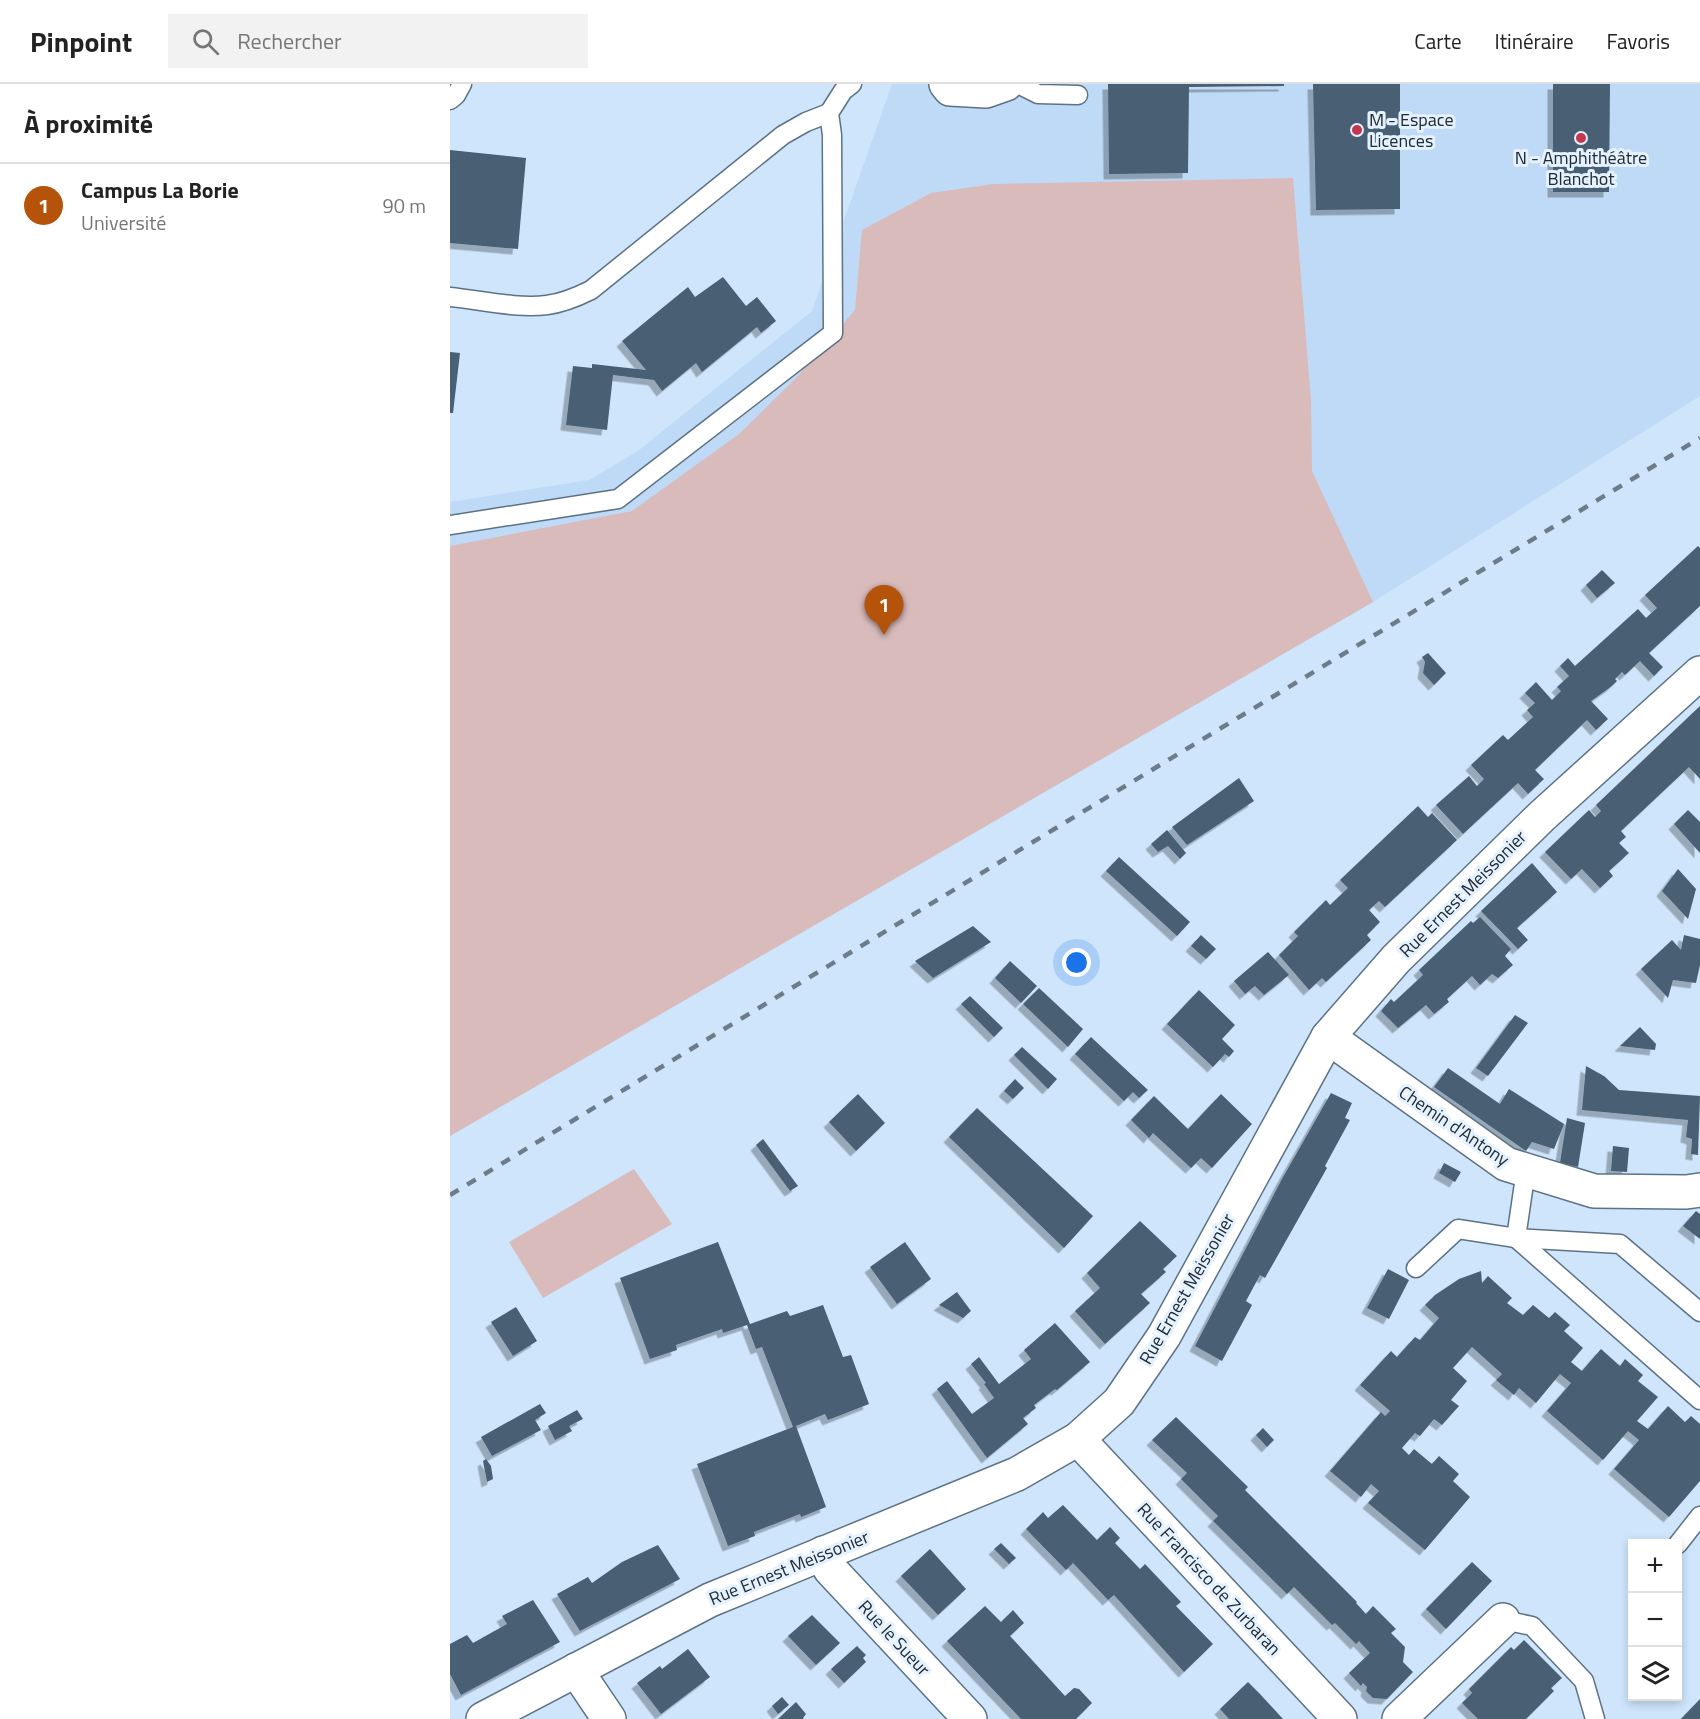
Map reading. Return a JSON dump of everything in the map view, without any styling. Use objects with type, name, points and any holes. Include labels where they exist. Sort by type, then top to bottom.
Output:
[{"type":"street","points":[[946,84],[950,90],[986,91],[1006,84]]},
{"type":"street","name":"Rue Ernest Meissonier","points":[[483,1719],[710,1600],[1017,1474],[1078,1439],[1119,1402],[1164,1336],[1328,1037],[1396,960],[1542,816],[1700,673]]},
{"type":"street","name":"Chemin d'Antony","points":[[1328,1037],[1506,1164],[1594,1191],[1686,1192],[1700,1190]]},
{"type":"street","name":"Rue Francisco de Zurbaran","points":[[1078,1439],[1340,1719]]},
{"type":"street","name":"Rue le Sueur","points":[[824,1553],[830,1569],[970,1719]]},
{"type":"street","points":[[1399,1719],[1503,1620]]},
{"type":"street","points":[[576,1670],[609,1719]]},
{"type":"lane","points":[[450,100],[462,84]]},
{"type":"lane","points":[[1018,84],[1038,94],[1078,96]]},
{"type":"lane","points":[[450,297],[546,306],[570,300],[591,290],[783,135],[806,122],[829,113],[847,87]]},
{"type":"lane","points":[[450,525],[618,499],[833,333],[832,135],[829,113]]},
{"type":"lane","points":[[1516,1238],[1526,1170]]},
{"type":"lane","points":[[1416,1268],[1458,1229],[1516,1238],[1620,1244],[1700,1312]]},
{"type":"lane","points":[[1516,1238],[1700,1401]]},
{"type":"lane","points":[[1681,1539],[1700,1516]]},
{"type":"lane","points":[[1503,1620],[1532,1626],[1584,1681],[1595,1719]]},
{"type":"shaded area","points":[[892,84],[1700,84],[1700,396],[1373,602],[450,1136],[450,502],[589,480],[638,451],[812,311]]},
{"type":"shaded area","points":[[1293,178],[1311,400],[1312,471],[1373,602],[450,1136],[450,546],[632,511],[739,434],[796,378],[855,310],[862,230],[931,193],[993,184]]},
{"type":"shaded area","points":[[634,1169],[672,1224],[543,1298],[509,1242]]},
{"type":"building","points":[[1108,84],[1284,84],[1284,86],[1189,87],[1188,173],[1109,174]]},
{"type":"building","points":[[1313,84],[1400,84],[1400,209],[1316,210]]},
{"type":"building","name":"N - Amphithéâtre Blanchot","points":[[1553,84],[1610,84],[1609,192],[1553,192]]},
{"type":"building","points":[[450,150],[526,158],[518,249],[450,243]]},
{"type":"building","points":[[723,277],[746,306],[757,297],[776,321],[761,333],[757,327],[702,372],[696,363],[662,391],[654,380],[613,375],[607,430],[566,425],[573,366],[592,368],[592,364],[646,370],[622,341],[688,287],[695,297]]},
{"type":"building","points":[[450,352],[460,353],[453,413],[450,413]]},
{"type":"building","points":[[1698,546],[1700,548],[1700,606],[1649,653],[1663,667],[1654,676],[1640,661],[1625,675],[1622,672],[1612,686],[1591,701],[1608,719],[1596,730],[1587,720],[1535,770],[1544,779],[1528,794],[1518,783],[1463,834],[1436,805],[1469,776],[1477,786],[1484,779],[1471,765],[1503,735],[1508,740],[1533,717],[1527,710],[1535,703],[1525,693],[1536,682],[1552,700],[1561,691],[1557,687],[1569,676],[1560,666],[1568,658],[1575,666],[1638,609],[1646,618],[1657,608],[1645,595]]},
{"type":"building","points":[[1602,570],[1615,583],[1597,598],[1586,585]]},
{"type":"building","points":[[1428,653],[1446,673],[1434,685],[1423,673],[1425,662],[1422,657]]},
{"type":"building","points":[[1700,706],[1700,779],[1689,767],[1621,831],[1626,837],[1619,843],[1629,853],[1609,871],[1613,876],[1600,888],[1582,869],[1571,879],[1545,852],[1589,810],[1595,817],[1601,811],[1596,805]]},
{"type":"building","points":[[1239,778],[1254,801],[1187,845],[1172,827]]},
{"type":"building","points":[[1418,806],[1428,817],[1432,813],[1457,840],[1385,907],[1379,901],[1369,910],[1380,922],[1367,935],[1371,940],[1326,982],[1322,978],[1309,990],[1279,955],[1298,936],[1294,932],[1326,900],[1330,905],[1348,888],[1340,880]]},
{"type":"building","points":[[1688,810],[1700,822],[1700,853],[1674,824]]},
{"type":"building","points":[[1167,830],[1186,853],[1180,859],[1168,846],[1158,852],[1151,844]]},
{"type":"building","points":[[1119,857],[1190,922],[1177,936],[1106,871]]},
{"type":"building","points":[[1532,863],[1557,892],[1517,928],[1528,940],[1518,949],[1481,911]]},
{"type":"building","points":[[1678,869],[1696,889],[1688,919],[1662,891]]},
{"type":"building","points":[[1480,917],[1511,949],[1505,956],[1513,965],[1498,978],[1492,974],[1480,985],[1472,976],[1447,999],[1449,1002],[1434,1014],[1426,1005],[1398,1028],[1381,1011],[1391,999],[1394,1002],[1423,975],[1419,970],[1471,921],[1473,923]]},
{"type":"building","points":[[973,926],[991,942],[933,978],[915,961]]},
{"type":"building","points":[[1201,935],[1216,949],[1206,959],[1191,946]]},
{"type":"building","points":[[1684,935],[1700,939],[1700,965],[1696,983],[1673,980],[1668,998],[1641,969],[1672,940],[1681,950]]},
{"type":"building","points":[[1268,952],[1289,975],[1264,995],[1255,986],[1245,994],[1234,981]]},
{"type":"building","points":[[1010,961],[1037,986],[1021,1003],[995,978]]},
{"type":"building","points":[[1039,988],[1083,1029],[1068,1047],[1023,1004]]},
{"type":"building","points":[[1199,990],[1235,1025],[1222,1039],[1234,1051],[1229,1057],[1225,1054],[1213,1067],[1167,1024]]},
{"type":"building","points":[[970,996],[1003,1028],[994,1037],[961,1004]]},
{"type":"building","points":[[1515,1015],[1528,1023],[1488,1076],[1476,1068]]},
{"type":"building","points":[[1640,1027],[1656,1044],[1655,1050],[1620,1046]]},
{"type":"building","points":[[1091,1037],[1148,1090],[1139,1098],[1133,1092],[1124,1101],[1075,1054]]},
{"type":"building","points":[[1022,1047],[1057,1079],[1048,1089],[1014,1055]]},
{"type":"building","points":[[1586,1066],[1604,1076],[1619,1090],[1700,1096],[1698,1155],[1691,1154],[1692,1139],[1686,1137],[1688,1120],[1582,1110]]},
{"type":"building","points":[[1448,1068],[1500,1104],[1509,1089],[1564,1124],[1554,1149],[1532,1142],[1526,1151],[1434,1087]]},
{"type":"building","points":[[1015,1079],[1024,1088],[1013,1099],[1004,1091]]},
{"type":"building","points":[[1331,1093],[1352,1103],[1345,1118],[1350,1120],[1325,1166],[1327,1168],[1265,1278],[1260,1275],[1246,1301],[1252,1305],[1222,1361],[1195,1346],[1282,1179]]},
{"type":"building","points":[[858,1094],[885,1123],[856,1151],[829,1122]]},
{"type":"building","points":[[1221,1094],[1252,1124],[1212,1168],[1201,1158],[1191,1168],[1153,1133],[1149,1138],[1131,1120],[1154,1096],[1188,1129]]},
{"type":"building","points":[[977,1108],[1093,1216],[1064,1248],[949,1137]]},
{"type":"building","points":[[1567,1118],[1585,1123],[1578,1167],[1560,1163]]},
{"type":"building","points":[[763,1139],[798,1186],[790,1191],[756,1145]]},
{"type":"building","points":[[1613,1146],[1629,1148],[1627,1172],[1611,1171]]},
{"type":"building","points":[[1444,1163],[1461,1172],[1455,1182],[1439,1173]]},
{"type":"building","points":[[1696,1211],[1700,1214],[1700,1239],[1683,1226]]},
{"type":"building","points":[[1140,1221],[1177,1256],[1163,1269],[1166,1272],[1141,1294],[1150,1303],[1105,1344],[1075,1311],[1100,1288],[1087,1273]]},
{"type":"building","points":[[718,1242],[750,1324],[787,1311],[790,1316],[823,1305],[843,1357],[851,1355],[869,1404],[828,1420],[825,1414],[796,1426],[826,1507],[801,1517],[800,1514],[754,1532],[755,1536],[728,1546],[697,1464],[793,1427],[762,1347],[756,1349],[747,1325],[723,1333],[722,1329],[676,1345],[677,1350],[650,1359],[620,1278]]},
{"type":"building","points":[[905,1242],[931,1279],[897,1304],[870,1267]]},
{"type":"building","points":[[1388,1269],[1409,1280],[1389,1319],[1367,1308]]},
{"type":"building","points":[[1481,1271],[1482,1283],[1488,1276],[1512,1298],[1507,1303],[1523,1315],[1533,1305],[1549,1318],[1555,1312],[1570,1325],[1564,1331],[1583,1348],[1571,1362],[1582,1371],[1601,1349],[1620,1366],[1625,1359],[1643,1375],[1638,1381],[1658,1397],[1637,1421],[1648,1429],[1668,1406],[1685,1422],[1691,1416],[1700,1424],[1700,1481],[1669,1517],[1614,1469],[1639,1440],[1628,1431],[1603,1460],[1547,1411],[1571,1383],[1560,1374],[1536,1403],[1519,1388],[1514,1395],[1496,1380],[1502,1374],[1472,1347],[1453,1368],[1467,1381],[1451,1400],[1459,1406],[1442,1425],[1434,1419],[1420,1436],[1415,1433],[1402,1448],[1409,1455],[1414,1449],[1432,1464],[1439,1456],[1459,1474],[1453,1481],[1470,1497],[1425,1550],[1368,1503],[1379,1491],[1371,1484],[1361,1497],[1330,1471],[1381,1412],[1385,1416],[1390,1411],[1360,1385],[1391,1351],[1397,1357],[1415,1337],[1420,1340],[1439,1318],[1425,1305],[1435,1295],[1459,1279]]},
{"type":"building","points":[[957,1292],[971,1311],[963,1318],[939,1305]]},
{"type":"building","points":[[516,1307],[537,1341],[513,1356],[491,1322]]},
{"type":"building","points":[[1055,1323],[1090,1362],[1057,1390],[1055,1389],[1034,1405],[1036,1408],[1023,1418],[1028,1424],[987,1458],[937,1389],[947,1381],[972,1414],[994,1398],[971,1364],[979,1357],[999,1384],[1031,1359],[1024,1350]]},
{"type":"building","points":[[540,1404],[546,1413],[535,1420],[541,1430],[492,1456],[481,1437]]},
{"type":"building","points":[[577,1410],[583,1419],[569,1426],[572,1431],[555,1440],[548,1426]]},
{"type":"building","points":[[1176,1417],[1248,1487],[1245,1490],[1357,1602],[1366,1614],[1373,1606],[1396,1629],[1391,1633],[1405,1647],[1403,1662],[1413,1672],[1387,1699],[1373,1698],[1366,1691],[1367,1687],[1363,1683],[1361,1686],[1349,1673],[1370,1653],[1359,1641],[1356,1644],[1335,1623],[1332,1625],[1294,1587],[1287,1594],[1213,1521],[1218,1516],[1181,1479],[1187,1473],[1152,1440]]},
{"type":"building","points":[[1263,1428],[1274,1440],[1267,1447],[1256,1435]]},
{"type":"building","points":[[486,1459],[491,1466],[493,1479],[487,1482],[483,1461]]},
{"type":"building","points":[[1063,1505],[1097,1540],[1110,1527],[1120,1538],[1115,1543],[1140,1569],[1145,1564],[1181,1602],[1176,1606],[1213,1644],[1184,1672],[1114,1595],[1108,1600],[1073,1563],[1066,1570],[1026,1529],[1043,1512],[1048,1518]]},
{"type":"building","points":[[1001,1543],[1016,1558],[1009,1564],[994,1549]]},
{"type":"building","points":[[658,1545],[680,1579],[580,1631],[557,1594],[588,1577],[592,1583],[622,1562]]},
{"type":"building","points":[[930,1549],[966,1589],[938,1615],[901,1576]]},
{"type":"building","points":[[1472,1562],[1492,1581],[1446,1629],[1426,1609]]},
{"type":"building","points":[[533,1600],[560,1642],[461,1695],[450,1674],[450,1644],[467,1635],[473,1643],[507,1624],[502,1616]]},
{"type":"building","points":[[985,1606],[1001,1622],[1013,1610],[1024,1623],[1010,1636],[1065,1696],[1074,1688],[1079,1689],[1092,1703],[1076,1719],[1021,1719],[947,1641]]},
{"type":"building","points":[[812,1615],[840,1643],[816,1665],[788,1636]]},
{"type":"building","points":[[1524,1640],[1562,1678],[1551,1688],[1554,1691],[1526,1719],[1478,1719],[1462,1703],[1472,1693],[1469,1689],[1511,1647],[1514,1650]]},
{"type":"building","points":[[857,1646],[866,1655],[863,1658],[866,1662],[844,1683],[831,1669]]},
{"type":"building","points":[[688,1649],[710,1677],[661,1714],[637,1683],[660,1666],[662,1669]]},
{"type":"building","points":[[1248,1682],[1283,1719],[1229,1719],[1220,1709]]},
{"type":"building","points":[[782,1697],[789,1705],[778,1714],[772,1706]]},
{"type":"building","points":[[1700,1699],[1700,1719],[1681,1719]]},
{"type":"building","points":[[796,1702],[806,1714],[804,1719],[778,1719]]},
{"type":"railway","points":[[450,1195],[1700,438]]},
{"type":"place","name":"M - Espace Licences","points":[[1357,130]]},
{"type":"place","name":"N - Amphithéâtre Blanchot","points":[[1581,138]]},
{"type":"place","name":"Campus La Borie","points":[[884,635]]}]
